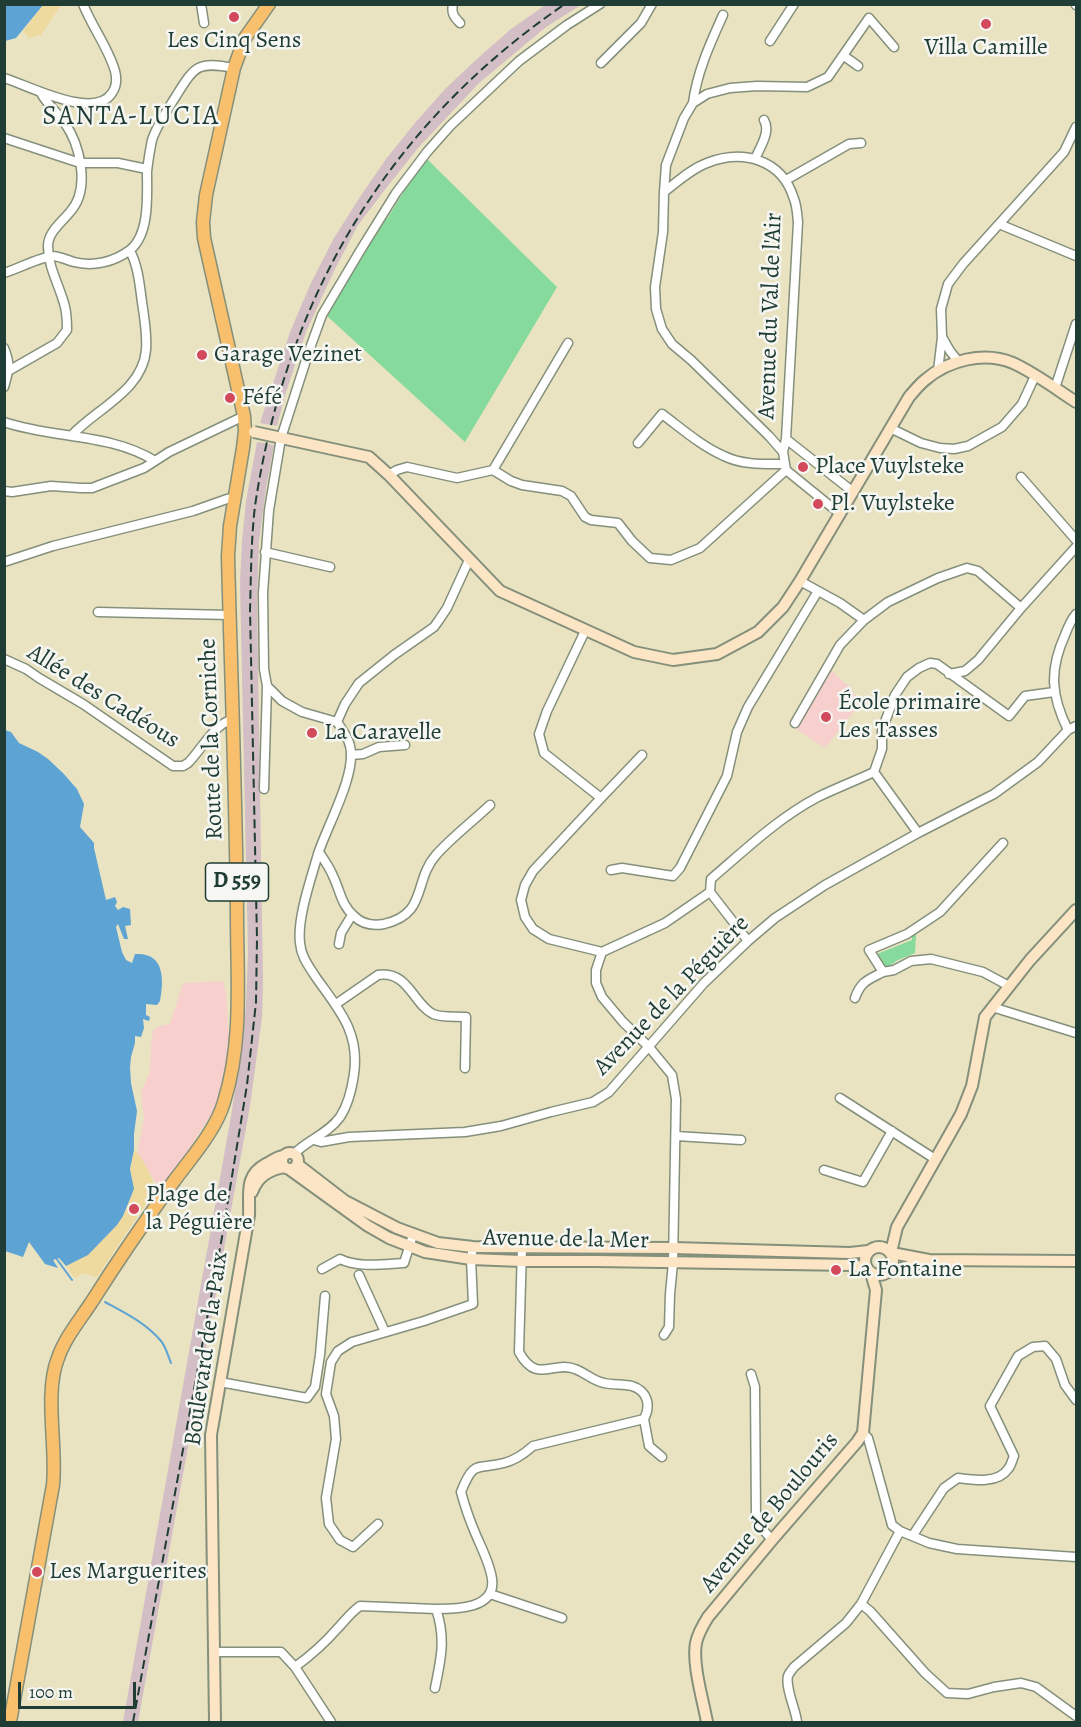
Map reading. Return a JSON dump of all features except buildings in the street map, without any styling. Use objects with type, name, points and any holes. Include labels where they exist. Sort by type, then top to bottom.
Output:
[{"type":"main road","name":"Route de la Corniche","points":[[10,1722],[52,1485],[54,1462],[52,1393],[58,1357],[137,1233],[206,1136],[223,1105],[236,1044],[238,1016],[237,887],[228,556],[230,526],[250,432],[244,416],[204,238],[204,222],[206,195],[234,68],[245,38],[269,4]]},
{"type":"street","points":[[4,78],[41,93],[77,102],[93,103],[103,101],[110,96],[115,89],[115,72],[108,52],[83,4]]},
{"type":"street","points":[[201,4],[204,23]]},
{"type":"street","points":[[453,4],[454,17],[460,23]]},
{"type":"street","points":[[264,789],[267,686],[264,669],[263,593],[269,510],[279,437],[322,315],[396,192],[434,143],[519,61],[567,25],[600,4]]},
{"type":"street","points":[[601,63],[641,23],[652,4]]},
{"type":"street","points":[[770,41],[794,4]]},
{"type":"street","points":[[664,192],[666,165],[684,118],[693,103],[696,83],[723,15]]},
{"type":"street","points":[[693,103],[707,94],[730,88],[807,87],[828,77],[869,18],[894,47]]},
{"type":"street","points":[[844,56],[858,66]]},
{"type":"street","points":[[4,273],[49,256],[89,265],[107,262],[129,251],[135,245],[144,224],[148,197],[147,169],[153,139],[170,106],[192,72],[200,66],[219,65],[234,68]]},
{"type":"street","points":[[7,368],[57,343],[67,330],[66,309],[54,277],[48,244],[49,236],[73,209],[78,199],[81,183],[80,163],[76,145],[64,122],[45,101],[41,93]]},
{"type":"street","points":[[755,159],[767,130],[767,122],[764,120]]},
{"type":"street","points":[[938,371],[942,337],[941,309],[948,284],[1064,152],[1077,127]]},
{"type":"street","points":[[4,138],[80,163],[118,163],[147,169]]},
{"type":"street","points":[[786,180],[849,144],[861,143]]},
{"type":"street","name":"Avenue du Val de l'Air","points":[[783,453],[769,436],[672,344],[662,329],[656,309],[655,287],[663,232],[664,192],[706,163],[730,157],[750,157],[772,166],[786,180],[795,199],[798,222],[786,439]]},
{"type":"street","points":[[999,224],[1077,256]]},
{"type":"street","points":[[72,435],[126,389],[137,376],[144,361],[145,326],[138,280],[133,257],[129,251]]},
{"type":"street","points":[[1054,388],[1077,324]]},
{"type":"street","points":[[942,337],[958,361]]},
{"type":"street","points":[[493,470],[568,343]]},
{"type":"street","points":[[4,348],[10,362],[4,387]]},
{"type":"street","points":[[250,432],[369,457],[500,591],[634,652],[673,660],[717,654],[758,632],[783,607],[909,397],[925,379],[958,361],[992,358],[1011,363],[1077,402]]},
{"type":"street","points":[[890,428],[940,448],[954,449],[968,446],[1002,427],[1022,404],[1035,376]]},
{"type":"street","points":[[638,443],[662,414],[725,458],[785,467],[839,513]]},
{"type":"street","points":[[4,491],[12,492],[51,486],[92,488],[144,468],[169,452],[244,416]]},
{"type":"street","points":[[4,422],[19,427],[72,435],[125,447],[155,461]]},
{"type":"street","points":[[785,467],[783,453],[786,439],[852,491]]},
{"type":"street","points":[[389,475],[407,467],[457,478],[493,470],[522,485],[562,491],[571,496],[585,517],[618,524],[650,558],[671,560],[700,548],[785,467]]},
{"type":"street","points":[[1021,477],[1077,540]]},
{"type":"street","points":[[4,562],[53,546],[193,511],[235,498]]},
{"type":"street","points":[[949,674],[965,671],[978,660],[1021,608],[1077,547]]},
{"type":"street","points":[[265,552],[330,567]]},
{"type":"street","points":[[337,722],[345,704],[359,683],[434,627],[447,608],[469,560]]},
{"type":"street","points":[[795,723],[840,645],[864,620],[888,602],[938,578],[967,568],[978,571],[1021,608]]},
{"type":"street","points":[[800,581],[840,603],[864,620]]},
{"type":"street","points":[[611,870],[622,868],[673,876],[680,868],[727,776],[737,732],[748,707],[818,591]]},
{"type":"street","points":[[98,612],[229,615]]},
{"type":"street","points":[[1072,728],[1060,714],[1054,692],[1056,654],[1072,619],[1077,614]]},
{"type":"street","points":[[585,631],[547,711],[539,734],[544,753],[601,798]]},
{"type":"street","name":"Allée des Cadéous","points":[[4,659],[26,669],[83,704],[173,766],[183,766],[188,763],[210,736],[226,721],[233,719]]},
{"type":"street","points":[[747,940],[710,892],[711,879],[763,833],[818,797],[874,772],[882,749],[882,730],[895,695],[907,677],[930,663],[937,664],[1008,716],[1025,696],[1054,692]]},
{"type":"street","points":[[267,686],[282,701],[303,712],[337,722],[350,745],[351,755],[346,783],[319,852],[301,921],[300,943],[304,960],[336,1004],[348,1025],[355,1058],[352,1083],[340,1117],[290,1162]]},
{"type":"street","name":"Avenue de la Péguière","points":[[314,1140],[321,1142],[349,1137],[465,1132],[501,1126],[594,1102],[609,1092],[704,984],[747,940],[775,918],[825,885],[994,794],[1038,762],[1072,728]]},
{"type":"street","points":[[351,755],[363,754],[379,747],[405,745]]},
{"type":"street","points":[[642,755],[533,871],[525,885],[521,900],[525,917],[533,929],[549,939],[602,952],[665,923],[710,892]]},
{"type":"street","points":[[874,772],[918,833]]},
{"type":"street","points":[[319,852],[333,876],[340,897],[352,915],[360,921],[381,925],[407,914],[418,900],[425,875],[434,857],[490,805]]},
{"type":"street","points":[[883,972],[869,950],[906,934],[940,912],[1003,843]]},
{"type":"street","points":[[966,1101],[980,1013],[984,1005],[1007,984],[1077,909]]},
{"type":"street","points":[[339,944],[341,933],[352,915]]},
{"type":"street","points":[[602,952],[596,970],[596,983],[602,997],[672,1075],[676,1099],[674,1248],[669,1327],[664,1335]]},
{"type":"street","points":[[855,998],[862,983],[883,972],[894,970],[911,961],[931,959],[983,972],[1007,984]]},
{"type":"street","points":[[336,1004],[378,975],[392,976],[409,988],[428,1011],[435,1015],[466,1017],[465,1068]]},
{"type":"street","points":[[929,1260],[877,1275],[869,1270],[865,1259],[868,1251],[880,1246],[897,1227],[952,1131],[972,1086],[984,1021],[1007,984]]},
{"type":"street","points":[[992,1007],[1077,1033]]},
{"type":"street","points":[[840,1098],[935,1159]]},
{"type":"street","points":[[334,1123],[342,1134],[349,1137]]},
{"type":"street","points":[[824,1170],[862,1182],[892,1131]]},
{"type":"street","points":[[676,1136],[741,1140]]},
{"type":"street","name":"Boulevard de la Paix","points":[[215,1722],[211,1435],[249,1215],[250,1184],[253,1174],[278,1157],[290,1162]]},
{"type":"street","name":"Avenue de la Mer","points":[[290,1162],[345,1201],[397,1228],[438,1243],[473,1247],[522,1248],[868,1251]]},
{"type":"street","name":"Avenue de la Mer","points":[[290,1162],[368,1226],[410,1248],[425,1252],[471,1259],[851,1265],[869,1270]]},
{"type":"street","points":[[886,1273],[893,1263],[891,1252],[897,1227]]},
{"type":"street","points":[[322,1269],[340,1259],[346,1262],[374,1264],[404,1263],[413,1235]]},
{"type":"street","points":[[880,1246],[891,1252],[929,1260],[1077,1261]]},
{"type":"street","points":[[378,1524],[353,1547],[340,1540],[328,1524],[326,1498],[336,1439],[334,1416],[326,1394],[331,1362],[338,1352],[352,1342],[472,1304],[473,1247]]},
{"type":"street","points":[[522,1248],[519,1352],[525,1362],[532,1368],[543,1370],[567,1367],[604,1383],[639,1389],[646,1396],[649,1405],[644,1419],[649,1446],[662,1457]]},
{"type":"street","name":"Avenue de Boulouris","points":[[707,1722],[695,1657],[698,1635],[708,1617],[857,1442],[863,1432],[876,1290],[869,1270]]},
{"type":"street","name":"Avenue de Boulouris","points":[[876,1290],[886,1273]]},
{"type":"street","points":[[359,1275],[385,1332]]},
{"type":"street","points":[[220,1382],[307,1398],[315,1387],[325,1296]]},
{"type":"street","points":[[913,1535],[944,1488],[958,1478],[976,1481],[997,1478],[1008,1471],[1014,1456],[990,1406],[1018,1356],[1034,1347],[1045,1346],[1056,1359],[1065,1385],[1077,1400]]},
{"type":"street","points":[[751,1374],[755,1387],[756,1518],[772,1540]]},
{"type":"street","points":[[295,1667],[314,1653],[350,1613],[360,1606],[460,1610],[479,1604],[490,1594],[492,1581],[487,1562],[469,1519],[461,1492],[470,1473],[478,1466],[503,1463],[519,1458],[533,1446],[644,1419]]},
{"type":"street","points":[[863,1432],[868,1438],[892,1525],[900,1531],[929,1543],[957,1549],[1077,1557]]},
{"type":"street","points":[[797,1722],[788,1677],[794,1667],[846,1623],[861,1604],[900,1531]]},
{"type":"street","points":[[490,1594],[562,1618]]},
{"type":"street","points":[[861,1604],[870,1611],[925,1673],[947,1693],[968,1694],[1021,1683],[1036,1687],[1077,1716]]},
{"type":"street","points":[[435,1688],[443,1643],[441,1624],[436,1609]]},
{"type":"street","points":[[214,1652],[281,1652],[295,1667],[331,1722]]},
{"type":"shaded area","points":[[547,4],[581,5],[546,27],[479,83],[418,148],[387,187],[358,225],[334,271],[306,332],[277,426],[260,423],[290,332],[311,283],[334,238],[386,159],[445,89],[511,29]]},
{"type":"shaded area","points":[[257,442],[274,445],[259,542],[257,600],[262,1017],[250,1106],[138,1722],[123,1722],[241,1053],[248,952],[240,582],[246,501]]},
{"type":"shaded area","name":"École primaire Les Tasses","points":[[830,669],[853,691],[860,704],[825,748],[796,729]]},
{"type":"shaded area","points":[[223,981],[226,992],[229,1038],[226,1067],[218,1104],[180,1163],[160,1186],[137,1152],[144,1119],[141,1092],[150,1071],[153,1031],[157,1027],[170,1024],[183,983]]},
{"type":"green space","points":[[427,159],[557,287],[465,442],[327,316],[332,302],[384,217],[387,219],[412,178]]},
{"type":"green space","points":[[912,935],[916,935],[915,953],[898,960],[885,969],[877,954],[912,940]]},
{"type":"sand","points":[[43,5],[61,5],[41,35],[29,38],[23,31]]},
{"type":"sand","name":"Plage de la Péguière","points":[[134,1150],[144,1163],[156,1188],[97,1277],[83,1273],[75,1278],[66,1266],[88,1255],[117,1225],[133,1181],[130,1169]]},
{"type":"water","points":[[5,4],[43,5],[16,38],[5,41]]},
{"type":"water","points":[[5,730],[11,732],[19,743],[48,759],[77,789],[84,804],[80,827],[94,843],[106,900],[115,897],[117,902],[115,906],[118,910],[123,907],[130,909],[131,925],[125,926],[128,939],[124,939],[118,924],[116,927],[122,952],[126,960],[132,963],[135,954],[152,958],[157,962],[162,976],[160,1001],[157,1005],[146,1004],[146,1015],[150,1017],[149,1021],[143,1019],[144,1028],[141,1037],[135,1036],[131,1057],[131,1083],[137,1111],[130,1169],[134,1189],[117,1225],[88,1255],[66,1266],[59,1258],[53,1260],[58,1268],[45,1264],[29,1242],[23,1257],[5,1251]]},
{"type":"waterway","points":[[56,1258],[72,1280]]},
{"type":"waterway","points":[[105,1302],[149,1329],[161,1341],[171,1363]]},
{"type":"railway","points":[[133,1722],[222,1237],[247,1085],[256,1002],[257,939],[250,610],[255,506],[270,429],[292,356],[320,287],[356,221],[398,160],[447,104],[502,51],[565,4]]},
{"type":"place","name":"Les Cinq Sens","points":[[234,17]]},
{"type":"place","name":"Villa Camille","points":[[986,24]]},
{"type":"place","name":"Garage Vezinet","points":[[202,355]]},
{"type":"place","name":"Féfé","points":[[230,398]]},
{"type":"place","name":"Place Vuylsteke","points":[[803,467]]},
{"type":"place","name":"Pl. Vuylsteke","points":[[818,504]]},
{"type":"place","name":"École primaire Les Tasses","points":[[826,717]]},
{"type":"place","name":"La Caravelle","points":[[312,733]]},
{"type":"place","name":"Plage de la Péguière","points":[[134,1209]]},
{"type":"place","name":"La Fontaine","points":[[836,1270]]},
{"type":"place","name":"Les Marguerites","points":[[37,1572]]},
{"type":"district","name":"SANTA-LUCIA","points":[[131,117]]}]
